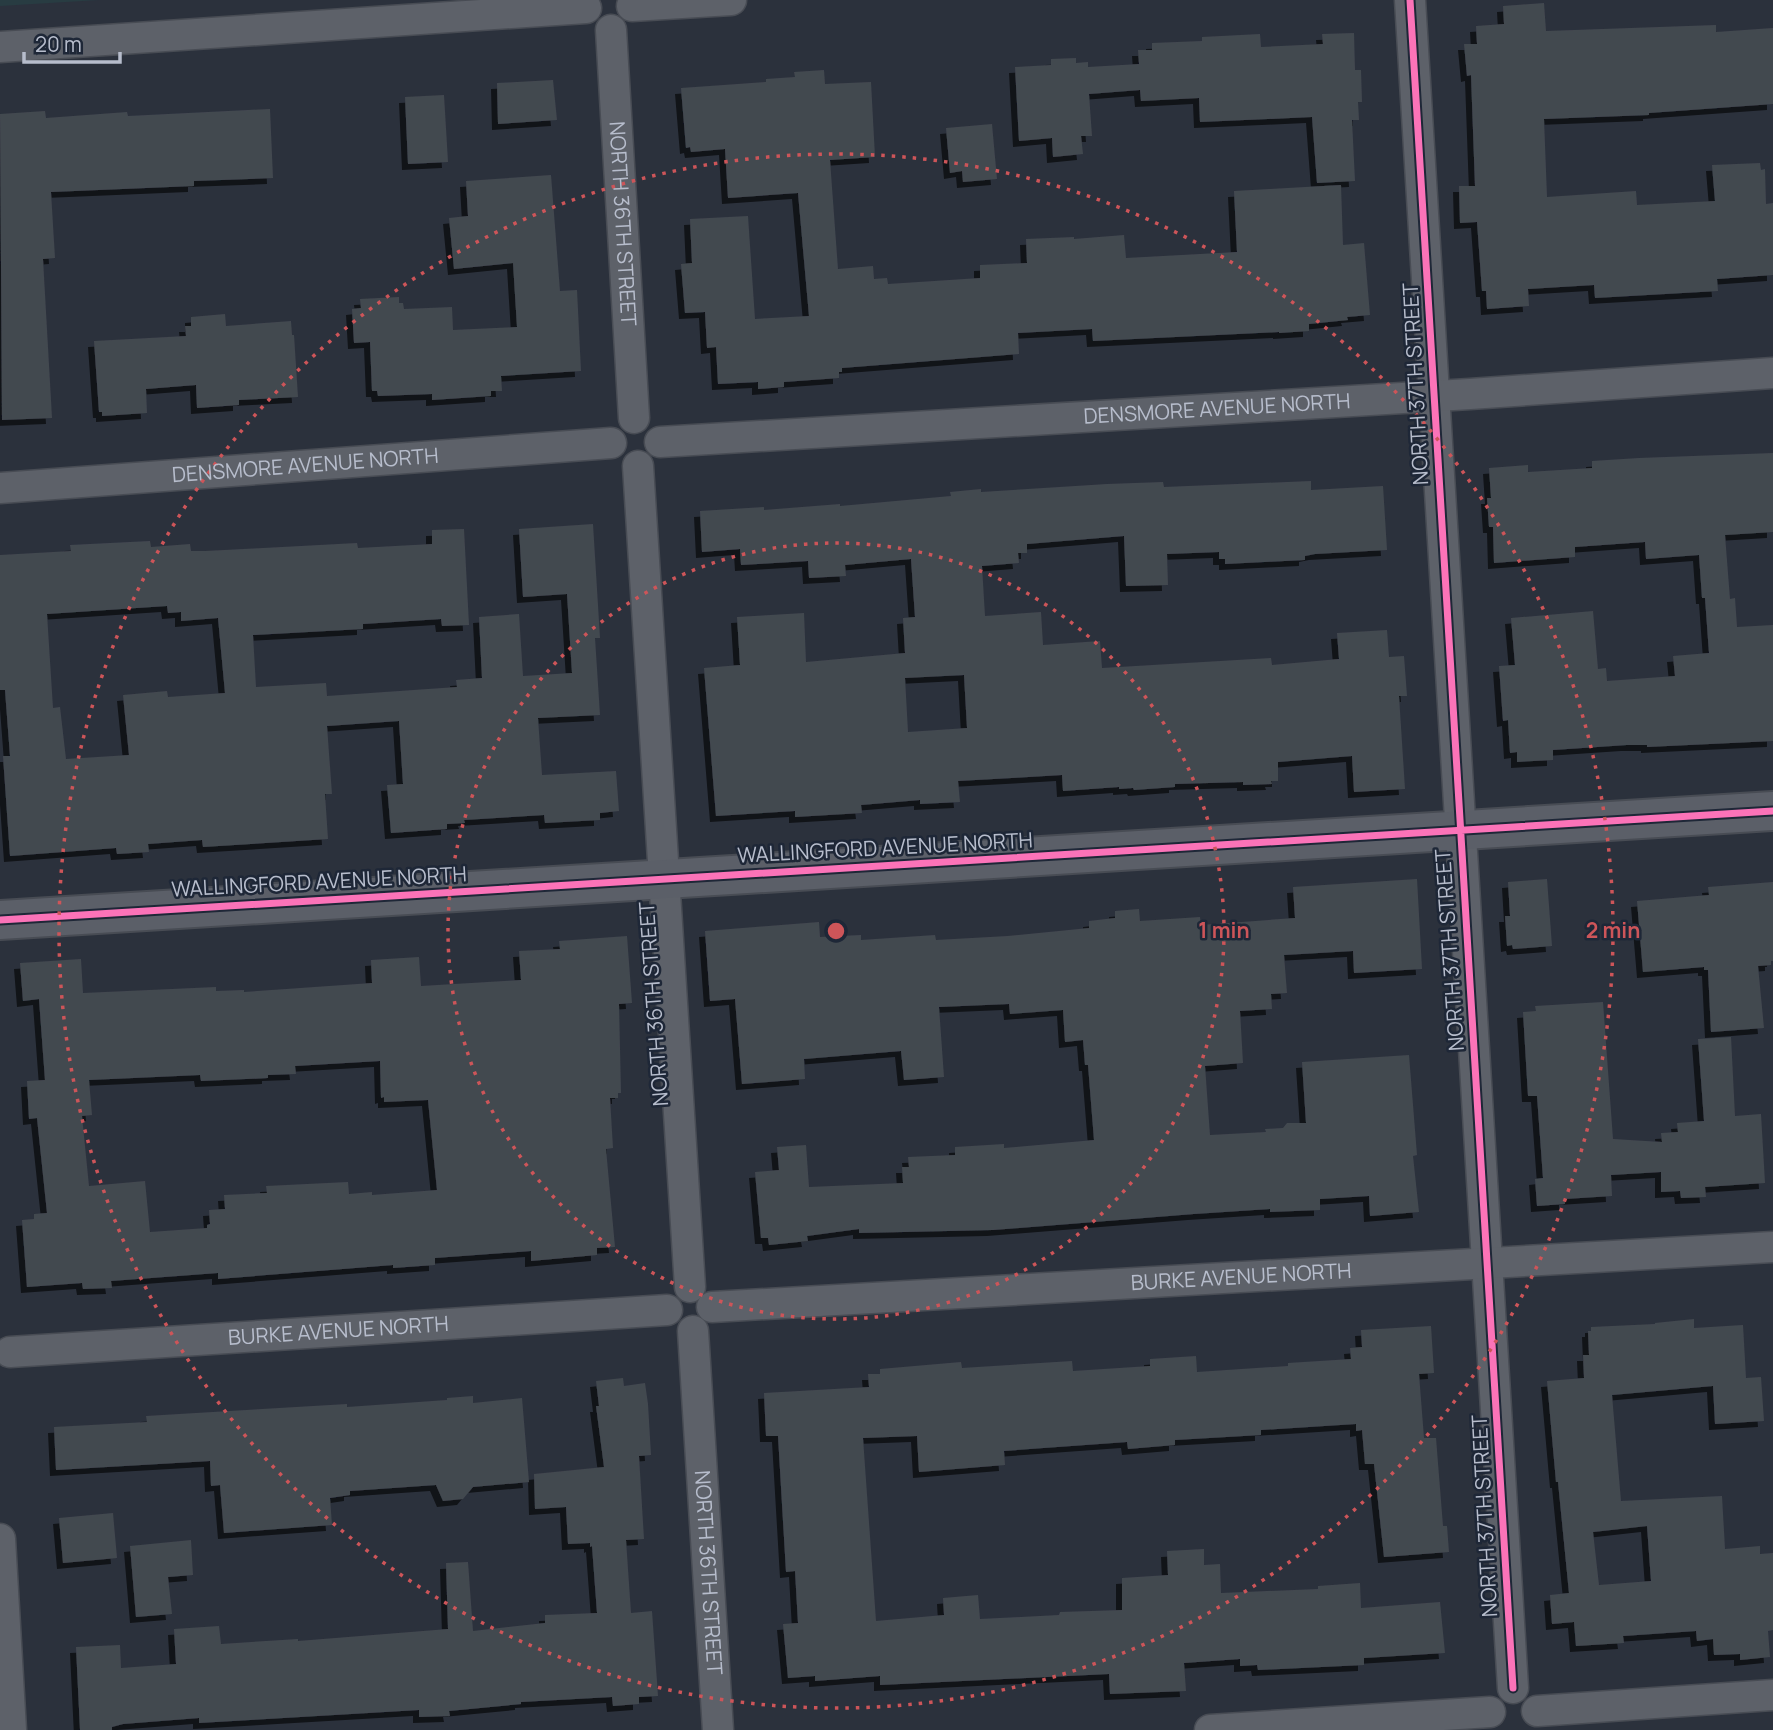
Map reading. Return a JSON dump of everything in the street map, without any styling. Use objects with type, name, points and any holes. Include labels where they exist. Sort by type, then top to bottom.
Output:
[{"type":"street","points":[[0,47],[587,4],[589,19],[594,25],[600,29],[611,30],[627,22],[631,16],[631,3],[731,0]]},
{"type":"street","name":"NORTH 37TH STREET","points":[[1410,0],[1513,1688]]},
{"type":"street","name":"NORTH 36TH STREET","points":[[611,30],[634,418]]},
{"type":"street","name":"DENSMORE AVENUE NORTH","points":[[660,442],[1773,373]]},
{"type":"street","points":[[623,420],[646,420],[658,431],[660,442],[651,462],[638,466],[627,465],[614,455],[612,432],[623,420]]},
{"type":"street","name":"DENSMORE AVENUE NORTH","points":[[0,488],[611,443]]},
{"type":"street","name":"NORTH 36TH STREET","points":[[638,466],[690,1287]]},
{"type":"street","name":"WALLINGFORD AVENUE NORTH","points":[[0,920],[1773,811]]},
{"type":"street","name":"BURKE AVENUE NORTH","points":[[712,1307],[1773,1247]]},
{"type":"street","points":[[690,1287],[705,1294],[712,1307],[708,1322],[693,1331],[680,1330],[674,1326],[667,1310],[673,1294],[690,1287]]},
{"type":"street","name":"BURKE AVENUE NORTH","points":[[3,1353],[667,1310]]},
{"type":"street","name":"NORTH 36TH STREET","points":[[693,1331],[718,1730]]},
{"type":"street","points":[[0,1539],[11,1730]]},
{"type":"street","points":[[1210,1730],[1494,1721],[1490,1707],[1498,1694],[1513,1688],[1529,1694],[1534,1699],[1532,1720],[1773,1695]]},
{"type":"shaded area","points":[[0,0],[99,0],[0,6]]},
{"type":"building","points":[[1544,3],[1546,31],[1716,25],[1716,32],[1773,28],[1773,104],[1649,115],[1544,119],[1547,197],[1636,191],[1637,205],[1715,201],[1712,165],[1760,163],[1761,170],[1765,169],[1766,204],[1773,203],[1773,275],[1717,279],[1718,291],[1595,298],[1594,285],[1528,289],[1529,306],[1487,309],[1486,291],[1482,291],[1477,222],[1460,223],[1459,186],[1475,186],[1471,75],[1467,76],[1464,44],[1477,44],[1476,26],[1504,24],[1503,6]]},
{"type":"building","points":[[1354,33],[1355,70],[1361,70],[1362,102],[1358,102],[1359,120],[1352,120],[1355,181],[1317,183],[1312,117],[1200,122],[1199,98],[1141,101],[1140,90],[1089,94],[1092,136],[1081,136],[1083,154],[1053,157],[1052,138],[1019,141],[1015,67],[1051,65],[1051,59],[1076,58],[1076,63],[1088,62],[1088,67],[1139,64],[1138,50],[1152,50],[1152,43],[1202,41],[1202,37],[1260,34],[1261,47],[1323,44],[1322,34]]},
{"type":"building","points":[[824,70],[825,84],[871,82],[875,157],[830,160],[838,269],[873,266],[874,279],[887,278],[888,284],[980,278],[980,265],[1027,263],[1026,239],[1124,235],[1126,258],[1237,252],[1234,191],[1341,185],[1343,245],[1364,243],[1370,315],[1309,324],[1309,331],[1279,333],[1093,341],[1092,329],[1018,333],[1019,354],[842,368],[839,378],[784,382],[784,387],[758,389],[758,382],[718,384],[716,347],[707,348],[705,312],[685,313],[681,264],[692,263],[690,219],[748,216],[755,319],[809,316],[798,193],[728,198],[725,149],[691,152],[690,147],[686,148],[681,88],[766,82],[766,79],[795,77],[794,72]]},
{"type":"building","points":[[553,80],[557,120],[498,124],[497,83]]},
{"type":"building","points":[[444,95],[448,162],[408,164],[405,97]]},
{"type":"building","points":[[270,109],[273,178],[194,181],[194,186],[51,192],[55,258],[43,259],[52,418],[2,420],[0,114],[45,111],[46,118],[127,112],[128,116]]},
{"type":"building","points":[[992,124],[997,179],[963,182],[962,171],[950,173],[946,128]]},
{"type":"building","points":[[551,175],[560,291],[577,290],[581,371],[501,376],[502,391],[491,391],[491,396],[432,400],[432,394],[378,396],[377,391],[372,391],[370,342],[354,343],[352,309],[361,308],[360,299],[399,297],[399,303],[403,303],[404,309],[452,307],[453,330],[517,327],[513,263],[454,269],[449,218],[468,216],[466,181]]},
{"type":"building","points":[[225,314],[226,326],[291,321],[298,397],[239,400],[239,405],[197,408],[196,385],[146,389],[147,413],[102,416],[102,412],[99,412],[94,341],[186,336],[185,326],[191,326],[191,317]]},
{"type":"building","points":[[1773,453],[1773,532],[1725,535],[1730,599],[1735,598],[1737,627],[1773,625],[1773,741],[1553,750],[1553,760],[1517,762],[1517,752],[1510,753],[1508,720],[1503,721],[1499,666],[1515,665],[1511,618],[1593,611],[1598,669],[1606,668],[1607,681],[1675,676],[1673,656],[1709,653],[1705,598],[1702,598],[1699,555],[1646,559],[1645,542],[1575,547],[1575,557],[1494,563],[1493,527],[1489,527],[1487,498],[1491,498],[1489,468],[1528,465],[1528,472],[1592,468],[1592,461]]},
{"type":"building","points":[[1311,481],[1311,490],[1383,486],[1387,550],[1315,554],[1305,556],[1305,560],[1225,564],[1225,559],[1219,559],[1219,552],[1167,554],[1168,585],[1126,586],[1124,536],[1027,544],[1027,553],[1018,553],[1019,563],[982,566],[985,616],[1041,612],[1043,645],[1100,641],[1102,668],[1271,658],[1272,665],[1339,659],[1337,633],[1387,630],[1389,657],[1404,656],[1407,696],[1399,696],[1405,789],[1354,792],[1352,756],[1278,762],[1278,781],[1271,781],[1272,784],[1175,784],[1175,787],[1134,790],[1119,787],[1063,791],[1062,775],[958,781],[960,802],[920,804],[920,800],[861,805],[862,813],[795,817],[795,811],[716,816],[704,668],[740,665],[737,617],[804,613],[806,662],[905,653],[903,618],[915,617],[911,559],[845,565],[846,576],[809,578],[808,561],[741,565],[740,549],[702,552],[700,511],[840,506],[951,496],[950,492],[981,489],[981,492],[1163,482],[1164,487]],"holes":[[[964,675],[967,728],[908,732],[905,678]]]},
{"type":"building","points":[[593,524],[600,638],[595,638],[600,715],[538,718],[542,775],[616,771],[619,811],[600,813],[600,820],[545,823],[544,815],[464,820],[465,823],[447,824],[447,829],[391,833],[387,785],[403,784],[399,721],[327,726],[332,794],[325,794],[328,839],[203,847],[202,840],[148,844],[149,852],[117,854],[116,848],[10,856],[3,756],[10,756],[5,690],[0,690],[0,555],[71,551],[70,545],[150,541],[151,547],[190,544],[191,551],[357,543],[358,548],[432,544],[432,530],[464,529],[469,625],[442,626],[441,619],[363,624],[363,629],[253,635],[256,687],[326,683],[327,696],[457,687],[456,680],[482,678],[479,617],[519,614],[523,676],[572,673],[567,594],[523,597],[519,529]],"holes":[[[167,606],[168,613],[181,612],[181,621],[218,618],[225,693],[168,697],[167,691],[123,695],[129,755],[66,759],[60,707],[53,708],[47,614]]]},
{"type":"building","points":[[1417,879],[1422,969],[1354,973],[1353,951],[1284,955],[1287,993],[1271,994],[1272,1009],[1240,1011],[1243,1063],[1205,1066],[1210,1135],[1266,1132],[1265,1129],[1283,1128],[1287,1123],[1306,1123],[1302,1062],[1409,1055],[1417,1155],[1413,1156],[1419,1212],[1370,1216],[1369,1196],[1320,1199],[1320,1210],[1270,1212],[1270,1209],[993,1230],[859,1233],[859,1229],[807,1236],[808,1241],[769,1245],[768,1238],[761,1238],[755,1172],[779,1170],[777,1147],[806,1145],[809,1187],[903,1183],[902,1167],[909,1167],[908,1157],[955,1155],[955,1147],[1004,1144],[1004,1148],[1094,1140],[1088,1065],[1085,1065],[1083,1040],[1065,1042],[1063,1010],[1010,1014],[1009,1004],[939,1007],[944,1077],[904,1080],[901,1051],[804,1059],[805,1079],[742,1084],[735,999],[710,1001],[705,931],[819,922],[820,937],[861,935],[861,940],[935,935],[936,940],[1089,928],[1089,921],[1115,918],[1115,911],[1139,909],[1140,921],[1200,917],[1201,925],[1295,918],[1293,887]]},
{"type":"building","points":[[1547,879],[1552,946],[1513,949],[1512,945],[1507,946],[1505,916],[1510,916],[1508,882]]},
{"type":"building","points":[[1773,882],[1773,961],[1771,965],[1758,966],[1764,1028],[1711,1032],[1708,970],[1704,970],[1704,967],[1643,972],[1637,901],[1709,895],[1708,887]]},
{"type":"building","points":[[627,936],[632,1003],[619,1004],[621,1093],[618,1093],[618,1098],[610,1098],[613,1148],[606,1149],[615,1247],[597,1248],[597,1255],[531,1261],[531,1251],[435,1258],[435,1265],[393,1268],[393,1265],[218,1279],[218,1273],[111,1281],[112,1288],[83,1289],[82,1283],[27,1287],[22,1220],[34,1219],[34,1214],[47,1213],[37,1118],[29,1119],[27,1081],[45,1080],[39,999],[23,1001],[20,963],[81,959],[83,993],[216,987],[216,991],[244,992],[372,983],[371,960],[419,957],[421,986],[521,980],[519,951],[560,949],[559,941]],"holes":[[[380,1061],[381,1098],[384,1097],[384,1102],[428,1100],[437,1190],[372,1195],[372,1192],[349,1194],[348,1182],[266,1186],[267,1193],[224,1195],[225,1209],[209,1210],[210,1224],[207,1228],[150,1232],[145,1181],[89,1186],[82,1116],[92,1115],[89,1080],[200,1075],[201,1081],[268,1078],[268,1075],[296,1074],[295,1066]]]},
{"type":"building","points":[[1603,1002],[1613,1139],[1662,1142],[1661,1133],[1678,1132],[1677,1123],[1704,1121],[1698,1039],[1731,1037],[1735,1116],[1761,1114],[1765,1183],[1705,1187],[1706,1197],[1681,1198],[1680,1191],[1661,1192],[1661,1172],[1611,1175],[1612,1196],[1565,1199],[1565,1204],[1537,1206],[1535,1179],[1543,1178],[1537,1096],[1528,1096],[1523,1012],[1536,1011],[1535,1006]]},
{"type":"building","points":[[1694,1319],[1694,1328],[1743,1325],[1746,1378],[1761,1377],[1764,1421],[1715,1424],[1713,1386],[1612,1395],[1621,1501],[1722,1496],[1725,1549],[1760,1546],[1760,1554],[1773,1553],[1773,1630],[1768,1631],[1770,1657],[1740,1660],[1740,1654],[1714,1655],[1713,1639],[1697,1641],[1696,1631],[1623,1636],[1624,1643],[1576,1646],[1574,1622],[1552,1624],[1550,1595],[1569,1593],[1547,1381],[1584,1378],[1583,1355],[1589,1355],[1588,1331],[1591,1331],[1591,1327]],"holes":[[[1647,1526],[1651,1581],[1599,1585],[1593,1532]]]},
{"type":"building","points":[[1431,1326],[1434,1373],[1419,1374],[1424,1438],[1436,1438],[1443,1526],[1447,1526],[1449,1552],[1384,1557],[1374,1464],[1365,1464],[1362,1430],[1356,1431],[1356,1424],[1261,1430],[1261,1435],[1175,1440],[1175,1445],[1128,1449],[1127,1442],[1004,1451],[1005,1465],[919,1472],[917,1436],[863,1438],[876,1621],[944,1615],[943,1598],[978,1595],[980,1619],[1122,1610],[1122,1578],[1168,1575],[1167,1551],[1204,1549],[1204,1565],[1220,1564],[1221,1593],[1318,1589],[1318,1586],[1360,1583],[1361,1608],[1440,1602],[1445,1653],[1364,1658],[1364,1665],[1258,1670],[1257,1665],[1240,1666],[1240,1659],[1184,1663],[1186,1691],[1110,1694],[1109,1674],[880,1685],[880,1676],[815,1681],[815,1676],[788,1678],[783,1624],[798,1623],[795,1571],[786,1572],[778,1436],[766,1436],[764,1393],[869,1387],[868,1374],[880,1374],[880,1369],[961,1362],[962,1368],[1072,1361],[1073,1371],[1150,1366],[1150,1359],[1196,1356],[1197,1372],[1288,1366],[1288,1363],[1351,1359],[1350,1348],[1362,1347],[1361,1330]]},
{"type":"building","points":[[623,1378],[624,1386],[645,1383],[648,1404],[651,1455],[639,1456],[644,1539],[626,1540],[631,1613],[652,1611],[658,1696],[639,1697],[639,1704],[613,1706],[612,1697],[521,1702],[449,1711],[450,1716],[419,1717],[419,1710],[199,1723],[199,1718],[123,1724],[112,1727],[112,1730],[80,1730],[76,1647],[120,1645],[121,1668],[176,1664],[174,1629],[219,1626],[221,1644],[448,1629],[446,1563],[468,1562],[473,1631],[545,1623],[545,1615],[597,1613],[592,1546],[590,1547],[590,1543],[568,1544],[566,1507],[535,1509],[534,1474],[604,1467],[596,1406],[599,1406],[596,1381]]},
{"type":"building","points":[[473,1396],[473,1403],[522,1398],[529,1482],[473,1487],[463,1499],[443,1501],[436,1485],[350,1491],[350,1495],[330,1498],[332,1525],[224,1533],[220,1485],[211,1486],[210,1461],[56,1470],[54,1427],[147,1422],[146,1416],[347,1404],[347,1407]]},
{"type":"building","points":[[113,1513],[117,1558],[63,1563],[59,1518]]},
{"type":"building","points":[[191,1540],[193,1575],[168,1577],[172,1614],[136,1617],[130,1546]]},
{"type":"cycle path","points":[[1410,0],[1513,1688]]},
{"type":"cycle path","points":[[0,920],[1773,811]]}]
